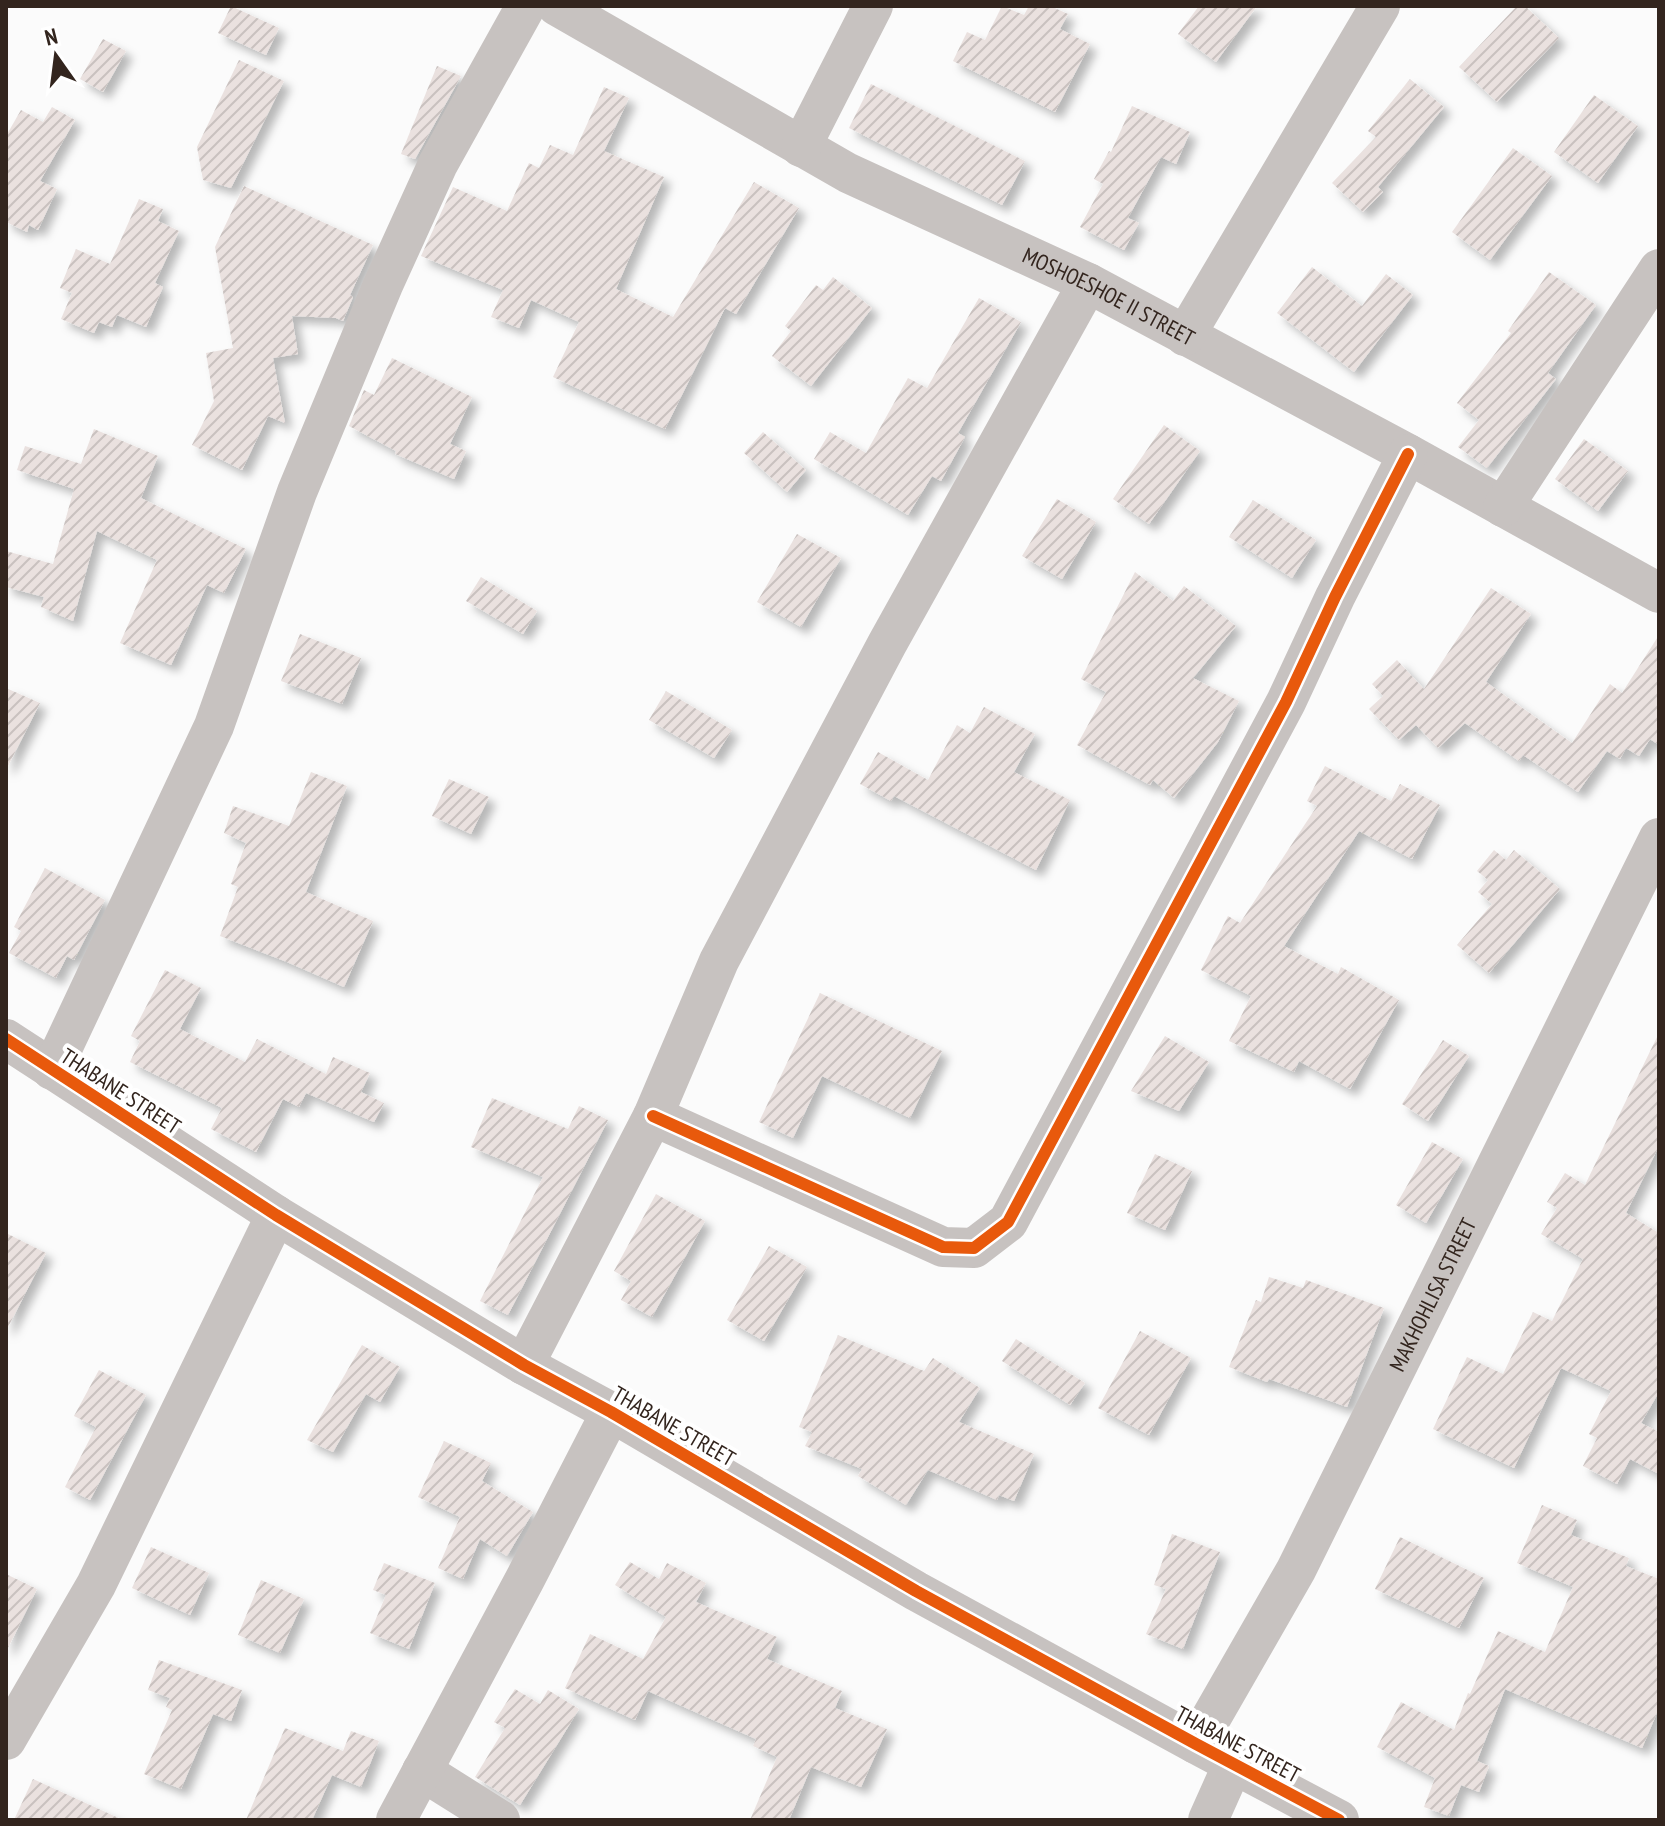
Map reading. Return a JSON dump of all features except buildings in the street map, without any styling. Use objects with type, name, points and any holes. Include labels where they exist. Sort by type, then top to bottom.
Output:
[{"type":"street","points":[[52,1070],[214,726],[297,492],[383,285],[438,164],[526,6]]},
{"type":"street","name":"MOSHOESHOE II STREET","points":[[557,6],[848,173],[1088,283],[1659,593]]},
{"type":"street","points":[[801,147],[873,6]]},
{"type":"street","points":[[1185,336],[1380,6]]},
{"type":"street","points":[[1503,507],[1659,269]]},
{"type":"street","points":[[524,1365],[653,1116],[719,961],[887,644],[1088,283]]},
{"type":"street","points":[[653,1116],[943,1247],[974,1248],[1008,1222],[1279,717],[1335,597],[1408,454]]},
{"type":"street","name":"MAKHOHLISA STREET","points":[[1196,1744],[1296,1570],[1659,838]]},
{"type":"street","name":"THABANE STREET","points":[[6,1039],[276,1215],[524,1365],[611,1412],[916,1591],[1339,1820]]},
{"type":"street","points":[[6,1740],[96,1585],[276,1215]]},
{"type":"street","points":[[396,1820],[611,1412]]},
{"type":"street","points":[[1208,1820],[1233,1764]]},
{"type":"street","points":[[422,1771],[500,1820]]},
{"type":"cycle path","points":[[653,1116],[943,1247],[974,1248],[1008,1222],[1286,702],[1408,454]]},
{"type":"cycle path","points":[[6,1039],[276,1215],[524,1365],[611,1412],[916,1591],[1339,1820]]}]
